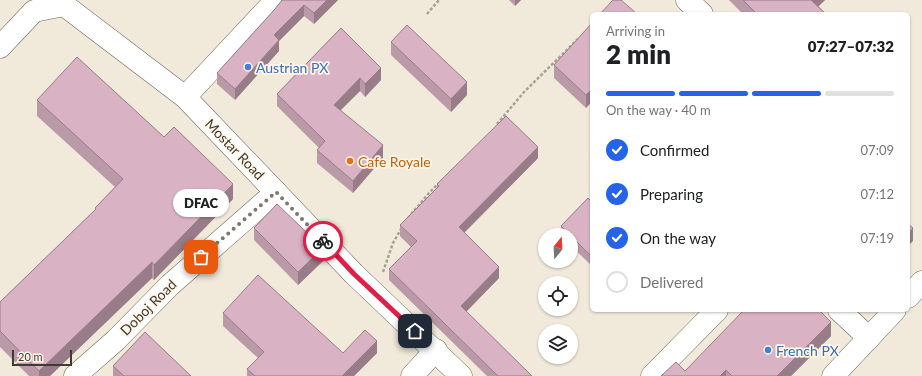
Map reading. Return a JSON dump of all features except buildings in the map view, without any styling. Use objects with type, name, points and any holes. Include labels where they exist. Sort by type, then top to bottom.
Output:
[{"type":"lane","points":[[185,97],[276,0]]},
{"type":"lane","points":[[687,0],[700,12]]},
{"type":"lane","name":"Mostar Road","points":[[0,47],[34,11],[64,5],[185,97],[354,274],[462,376]]},
{"type":"lane","name":"Doboj Road","points":[[75,376],[116,340],[170,285],[276,192]]},
{"type":"lane","points":[[910,294],[922,282]]},
{"type":"lane","points":[[652,376],[715,312]]},
{"type":"lane","points":[[842,312],[869,338]]},
{"type":"lane","points":[[833,376],[893,312]]},
{"type":"lane","points":[[412,376],[436,350]]},
{"type":"path","points":[[426,14],[439,0]]},
{"type":"path","points":[[495,127],[525,91],[582,35]]},
{"type":"path","points":[[408,219],[415,208],[440,182]]},
{"type":"path","points":[[374,292],[381,281],[393,243],[404,225]]},
{"type":"way so far","points":[[201,257],[276,192],[323,241]]},
{"type":"place","name":"Austrian PX","points":[[248,67]]},
{"type":"place","name":"Cafe Royale","points":[[350,161]]},
{"type":"place","name":"DFAC","points":[[201,257]]},
{"type":"place","name":"French PX","points":[[768,350]]},
{"type":"route","points":[[323,241],[354,274],[415,331]]}]
